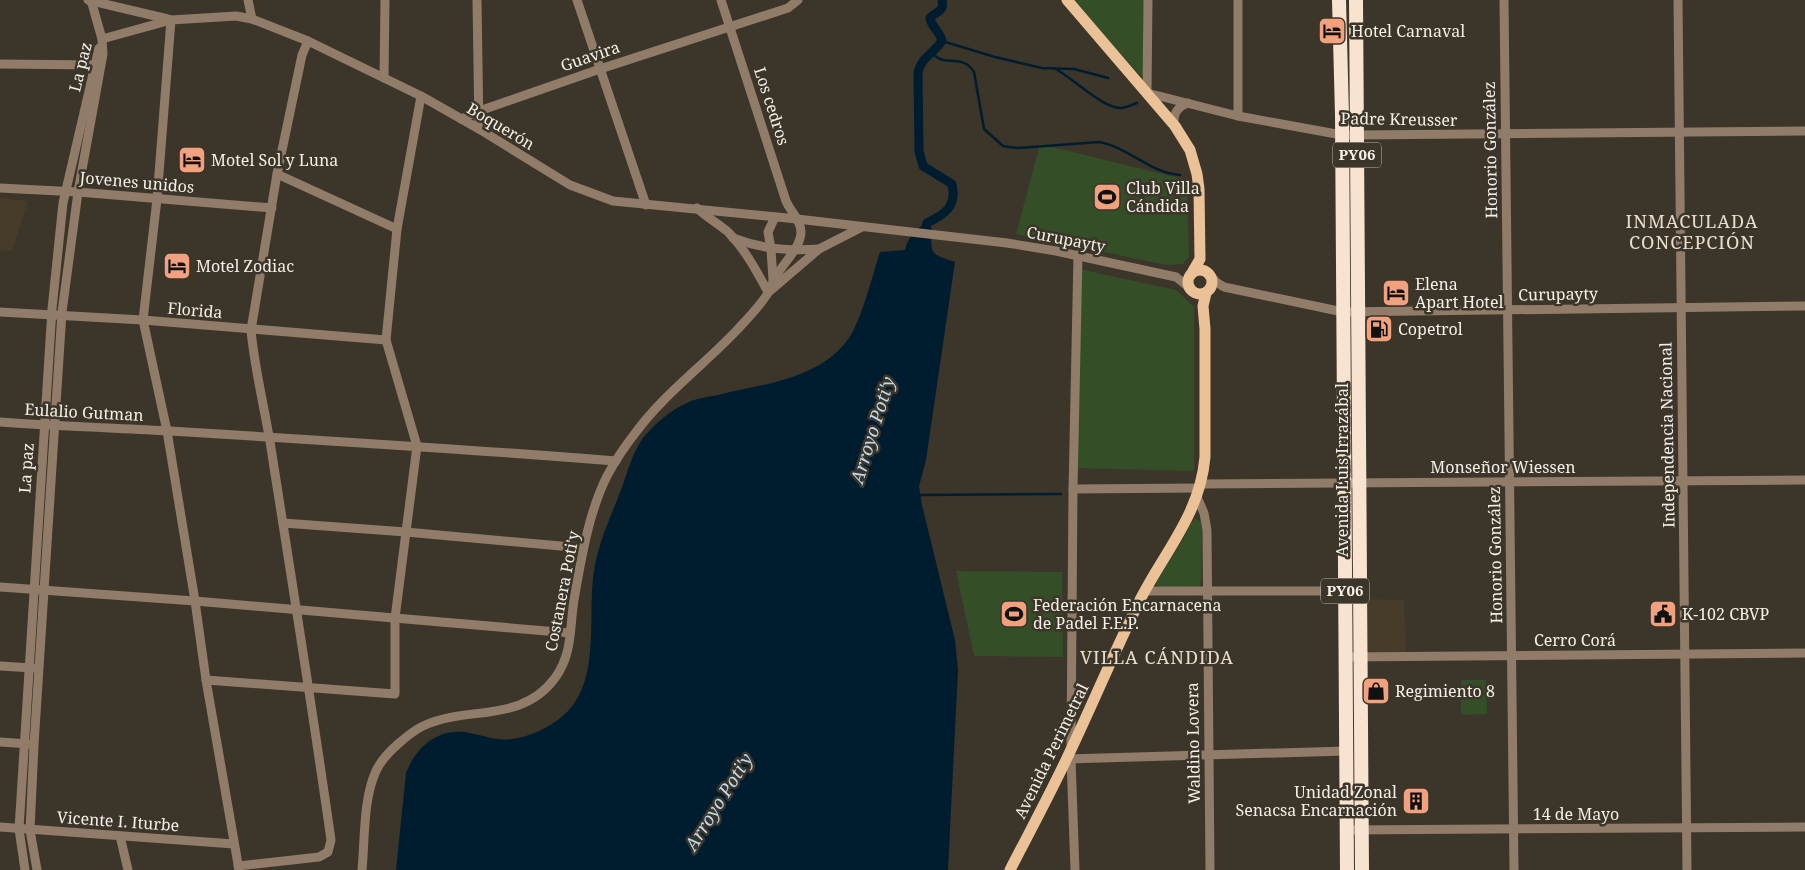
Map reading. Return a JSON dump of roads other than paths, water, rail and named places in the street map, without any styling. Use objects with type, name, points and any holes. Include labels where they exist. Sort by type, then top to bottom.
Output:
[{"type":"highway","name":"PY06","points":[[1339,0],[1343,312],[1351,483],[1345,591],[1347,870]]},
{"type":"highway","name":"PY06","points":[[1356,0],[1359,311]]},
{"type":"highway","name":"Avenida Luis Irrazábal","points":[[1359,311],[1351,483],[1361,657],[1362,870]]},
{"type":"main road","points":[[1067,0],[1174,125],[1190,150],[1199,189],[1200,259],[1210,274]]},
{"type":"main road","name":"Avenida Perimetral","points":[[1010,870],[1070,755],[1146,591],[1179,536],[1199,490],[1205,457],[1203,306],[1200,291],[1188,281],[1200,259]]},
{"type":"main road","points":[[1192,272],[1201,269],[1210,274]]},
{"type":"main road","name":"Avenida Perimetral","points":[[1200,291],[1213,284],[1210,274]]},
{"type":"street","points":[[90,0],[171,20],[157,199],[143,320],[167,431],[238,868],[319,857],[324,855],[330,847],[331,840],[310,688],[251,330],[277,174],[302,55],[308,41]]},
{"type":"street","name":"La paz","points":[[25,870],[19,829],[39,668],[62,316],[78,192],[102,39],[90,0]]},
{"type":"street","points":[[248,0],[252,19]]},
{"type":"street","points":[[384,78],[385,0]]},
{"type":"street","points":[[477,0],[479,129]]},
{"type":"street","points":[[577,0],[646,205]]},
{"type":"street","name":"Los cedros","points":[[721,0],[731,26],[786,201],[790,210],[797,218]]},
{"type":"street","name":"Guavira","points":[[461,119],[600,69],[788,8],[798,0]]},
{"type":"street","points":[[1147,93],[1148,0]]},
{"type":"street","points":[[1238,0],[1238,116]]},
{"type":"street","name":"Honorio González","points":[[1504,0],[1514,870]]},
{"type":"street","name":"Independencia Nacional","points":[[1678,0],[1686,870]]},
{"type":"street","name":"Boquerón","points":[[102,39],[171,20],[236,16],[252,19],[308,41],[421,96],[570,185],[613,201],[797,218],[899,230]]},
{"type":"street","points":[[0,64],[99,65]]},
{"type":"street","name":"La paz","points":[[37,870],[30,830],[29,668],[51,316],[63,203],[99,65]]},
{"type":"street","name":"Padre Kreusser","points":[[1147,93],[1238,116],[1342,135],[1805,131]]},
{"type":"street","points":[[206,680],[395,694],[395,618],[418,446],[386,340],[397,229],[421,96]]},
{"type":"street","points":[[1174,125],[1174,117],[1177,110],[1188,103]]},
{"type":"street","points":[[277,174],[397,229]]},
{"type":"street","name":"Jovenes unidos","points":[[0,188],[78,192],[272,208]]},
{"type":"street","points":[[696,208],[709,220],[728,232],[768,292]]},
{"type":"street","points":[[773,280],[768,232],[775,217]]},
{"type":"street","points":[[768,292],[773,280],[794,250],[801,236],[797,218]]},
{"type":"street","points":[[768,292],[818,249],[862,227]]},
{"type":"street","name":"Curupayty","points":[[899,230],[1036,247],[1078,255],[1176,277],[1200,291],[1224,287]]},
{"type":"street","points":[[733,238],[771,249],[818,249]]},
{"type":"street","points":[[1075,870],[1070,755],[1078,255]]},
{"type":"street","name":"Curupayty","points":[[1176,277],[1192,272]]},
{"type":"street","name":"Curupayty","points":[[1210,274],[1216,282],[1224,287],[1343,312],[1805,306]]},
{"type":"street","name":"Costanera Poti'y","points":[[362,870],[368,800],[372,782],[376,770],[392,750],[406,737],[424,726],[446,719],[524,704],[547,688],[562,668],[568,654],[574,595],[584,548],[606,479],[616,461],[655,408],[736,331],[759,306],[768,292]]},
{"type":"street","name":"Florida","points":[[0,312],[143,320],[386,340]]},
{"type":"street","name":"Eulalio Gutman","points":[[0,422],[418,446],[616,461]]},
{"type":"street","name":"Monseñor Wiessen","points":[[1073,489],[1199,490],[1351,483],[1805,480]]},
{"type":"street","name":"Waldino Lovera","points":[[1199,490],[1207,530],[1210,870]]},
{"type":"street","points":[[283,524],[406,532],[584,548]]},
{"type":"street","points":[[0,588],[195,601],[570,633]]},
{"type":"street","points":[[1146,591],[1345,591]]},
{"type":"street","name":"Cerro Corá","points":[[1345,657],[1805,653]]},
{"type":"street","points":[[0,666],[39,668]]},
{"type":"street","points":[[0,742],[29,744]]},
{"type":"street","points":[[1070,755],[1208,755],[1346,751]]},
{"type":"street","name":"Vicente I. Iturbe","points":[[0,827],[234,844]]},
{"type":"street","name":"14 de Mayo","points":[[1346,830],[1805,827]]},
{"type":"street","points":[[120,836],[128,870]]},
{"type":"water","points":[[927,223],[932,229],[931,244],[934,252],[941,257],[955,262],[926,460],[919,486],[955,640],[958,670],[948,870],[396,870],[406,773],[415,756],[428,742],[453,732],[463,732],[499,739],[527,736],[546,728],[562,717],[578,697],[589,663],[592,588],[598,550],[630,464],[643,438],[669,413],[691,401],[787,379],[820,365],[834,355],[846,342],[857,324],[880,252],[905,250],[913,234]]},
{"type":"waterway","name":"Arroyo Poti'y","points":[[924,234],[927,223],[944,213],[953,199],[952,184],[923,166],[919,151],[918,72],[925,59],[942,41],[930,18],[941,9],[942,0]]},
{"type":"waterway","points":[[942,41],[995,57],[1042,68],[1074,69],[1108,78]]},
{"type":"waterway","points":[[932,53],[942,60],[964,63],[971,68],[974,72],[984,129],[1003,146],[1019,148],[1099,142],[1120,149],[1159,170],[1180,175]]},
{"type":"waterway","points":[[1056,69],[1107,104],[1122,108],[1137,103]]},
{"type":"waterway","points":[[920,495],[1061,494]]},
{"type":"place","name":"Hotel Carnaval","points":[[1332,31]]},
{"type":"place","name":"Motel Sol y Luna","points":[[192,160]]},
{"type":"place","name":"Club Villa Cándida","points":[[1107,197]]},
{"type":"place","name":"Motel Zodiac","points":[[177,266]]},
{"type":"place","name":"Elena Apart Hotel","points":[[1396,293]]},
{"type":"place","name":"Copetrol","points":[[1379,329]]},
{"type":"place","name":"Federación Encarnacena de Padel F.E.P.","points":[[1014,614]]},
{"type":"place","name":"K-102 CBVP","points":[[1663,614]]},
{"type":"place","name":"Regimiento 8","points":[[1376,691]]},
{"type":"place","name":"Unidad Zonal Senacsa Encarnación","points":[[1416,801]]},
{"type":"district","name":"INMACULADA CONCEPCIÓN","points":[[1692,232]]},
{"type":"district","name":"VILLA CÁNDIDA","points":[[1157,658]]}]
